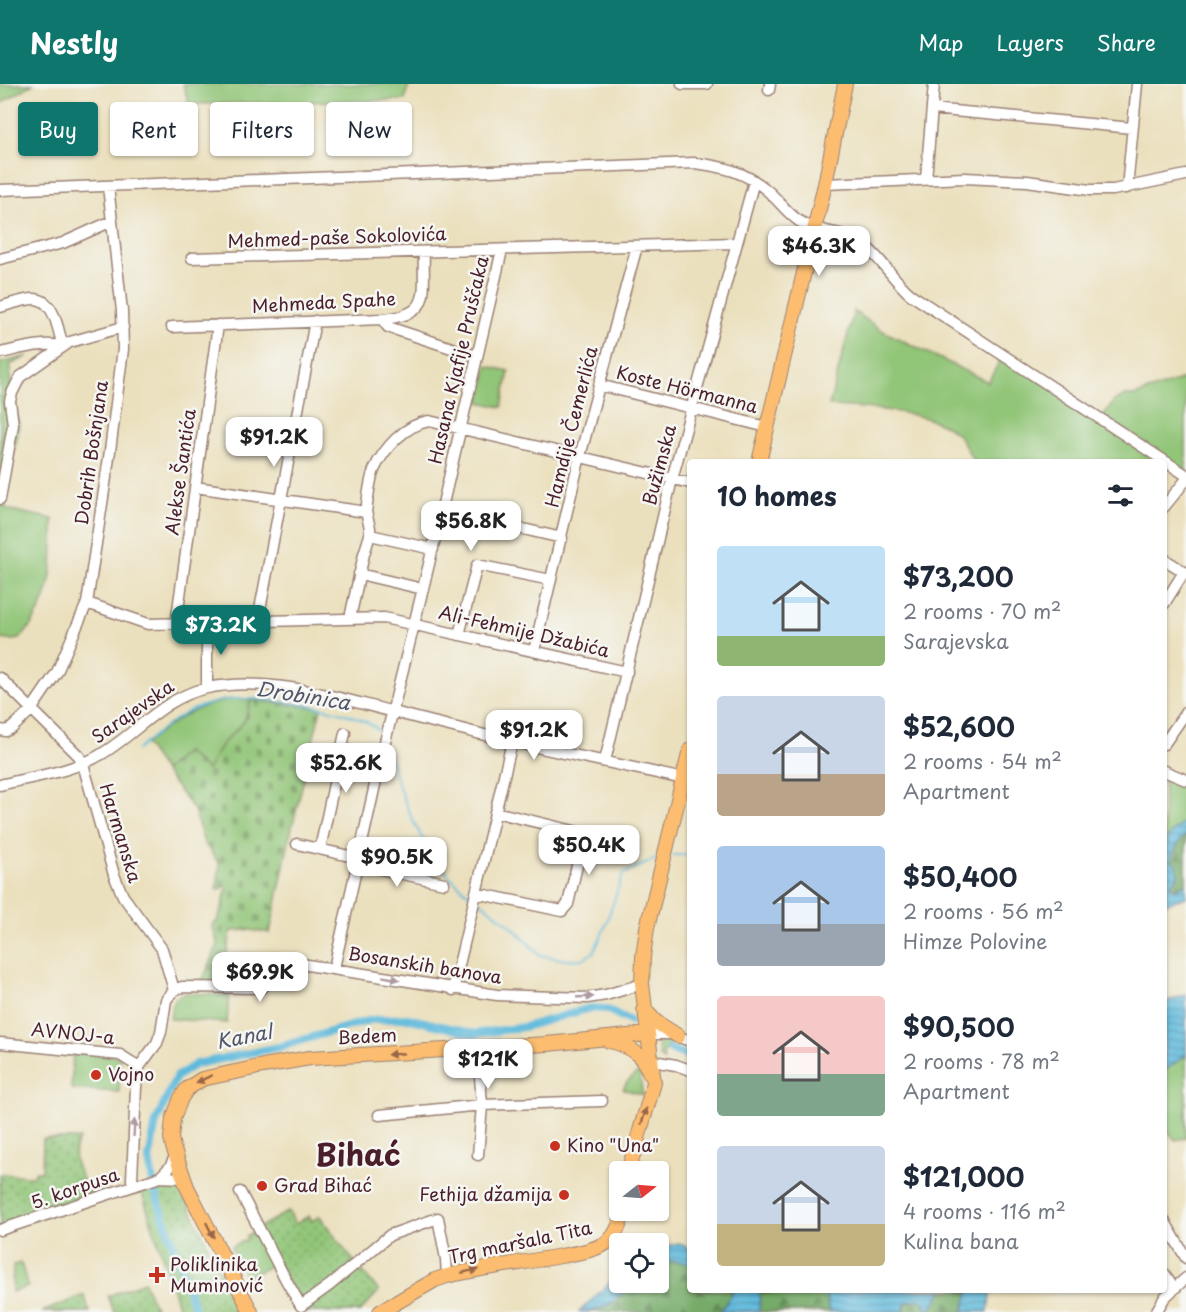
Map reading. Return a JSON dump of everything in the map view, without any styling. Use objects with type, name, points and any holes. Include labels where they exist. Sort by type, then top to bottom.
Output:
[{"type":"main road","points":[[760,459],[825,184],[845,84]]},
{"type":"main road","points":[[631,1161],[655,1076],[648,1060],[648,1034],[642,984],[647,928],[687,762]]},
{"type":"main road","points":[[619,1038],[636,1026],[644,1009]]},
{"type":"main road","points":[[644,1009],[656,1022],[684,1039]]},
{"type":"main road","name":"Bedem","points":[[251,1312],[183,1178],[176,1157],[171,1138],[173,1119],[187,1089],[202,1079],[253,1067],[310,1058],[602,1040],[648,1034]]},
{"type":"main road","points":[[602,1040],[620,1043],[648,1060]]},
{"type":"main road","name":"Trg maršala Tita","points":[[380,1312],[426,1285],[447,1276],[573,1253],[601,1245],[614,1234],[619,1221]]},
{"type":"street","points":[[682,84],[707,84]]},
{"type":"street","points":[[926,179],[934,84]]},
{"type":"street","points":[[1127,188],[1137,84]]},
{"type":"street","points":[[932,109],[1132,128]]},
{"type":"street","points":[[0,190],[693,163],[739,172],[769,192],[796,220],[814,230],[853,238],[865,246],[897,283],[910,294],[1162,459]]},
{"type":"street","points":[[825,184],[965,178],[1027,181],[1090,190],[1127,188],[1186,175]]},
{"type":"street","name":"Bužimska","points":[[605,761],[672,479],[754,181]]},
{"type":"street","name":"Dobrih Bošnjana","points":[[0,730],[6,731],[12,728],[31,710],[57,672],[87,603],[112,440],[123,349],[123,327],[108,186]]},
{"type":"street","points":[[0,259],[63,243],[112,221]]},
{"type":"street","name":"Mehmed-paše Sokolovića","points":[[192,258],[736,243]]},
{"type":"street","name":"Hamdije Čemerlića","points":[[534,651],[580,456],[637,246]]},
{"type":"street","name":"Hasana Kjafije Pruščaka","points":[[334,968],[501,250]]},
{"type":"street","name":"Mehmeda Spahe","points":[[172,327],[382,319],[410,314],[418,309],[422,301],[424,252]]},
{"type":"street","points":[[0,307],[33,299],[47,303],[52,310],[63,347]]},
{"type":"street","points":[[382,319],[388,327],[476,356]]},
{"type":"street","points":[[258,620],[283,500],[315,321]]},
{"type":"street","name":"Alekse Šantića","points":[[176,624],[218,325]]},
{"type":"street","points":[[0,499],[2,466],[13,425],[10,400],[16,383],[26,371],[70,342],[123,327]]},
{"type":"street","points":[[0,353],[41,346],[63,347]]},
{"type":"street","name":"Koste Hörmanna","points":[[599,386],[767,428]]},
{"type":"street","points":[[350,618],[370,535],[366,512],[374,471],[392,443],[408,428],[418,423],[429,421],[687,482]]},
{"type":"street","points":[[1167,463],[1186,475]]},
{"type":"street","points":[[1167,503],[1186,480]]},
{"type":"street","points":[[195,487],[366,512]]},
{"type":"street","points":[[441,510],[562,538]]},
{"type":"street","points":[[370,535],[433,549]]},
{"type":"street","points":[[1167,561],[1185,573],[1167,600]]},
{"type":"street","points":[[459,635],[477,564],[551,579]]},
{"type":"street","points":[[360,574],[423,588]]},
{"type":"street","name":"Ali-Fehmije Džabića","points":[[87,603],[148,624],[384,618],[627,672]]},
{"type":"street","points":[[207,623],[207,688]]},
{"type":"street","name":"Harmanska","points":[[0,678],[74,750],[83,764],[117,882],[123,896],[162,949],[168,962],[174,990]]},
{"type":"street","name":"Sarajevska","points":[[0,785],[83,764],[123,739],[165,706],[187,694],[207,688],[246,685],[285,688],[333,696],[512,742],[683,778]]},
{"type":"street","points":[[1167,740],[1186,712]]},
{"type":"street","points":[[320,849],[345,733]]},
{"type":"street","points":[[453,990],[512,742]]},
{"type":"street","points":[[1167,772],[1186,780]]},
{"type":"street","points":[[475,898],[562,911],[568,904],[580,854],[583,838],[578,832],[495,812]]},
{"type":"street","points":[[297,844],[444,883]]},
{"type":"street","name":"Bosanskih banova","points":[[174,990],[182,987],[255,989],[267,986],[279,973],[300,963],[453,990],[496,995],[587,998],[642,984]]},
{"type":"street","points":[[137,1185],[132,1179],[135,1098],[139,1067],[157,1043],[166,1000],[174,990]]},
{"type":"street","points":[[648,1034],[665,1033],[684,1039]]},
{"type":"street","name":"AVNOJ-a","points":[[0,1043],[120,1055],[139,1067]]},
{"type":"street","points":[[478,1048],[482,1104],[478,1155]]},
{"type":"street","points":[[648,1060],[687,1069]]},
{"type":"street","points":[[379,1115],[482,1104],[602,1101]]},
{"type":"street","name":"5. korpusa","points":[[159,1177],[170,1167],[176,1157]]},
{"type":"street","name":"5. korpusa","points":[[0,1230],[159,1177],[183,1178]]},
{"type":"street","points":[[240,1192],[301,1306],[390,1235],[438,1218],[447,1276]]},
{"type":"street","points":[[1167,1225],[1186,1258]]},
{"type":"street","points":[[1167,1278],[1174,1288]]},
{"type":"street","points":[[1155,1312],[1174,1288],[1186,1278]]},
{"type":"green space","points":[[0,84],[33,84],[0,104]]},
{"type":"green space","points":[[183,84],[409,84],[405,100],[198,104],[198,102],[188,102]]},
{"type":"green space","points":[[854,311],[881,330],[988,382],[1003,355],[1101,420],[1114,401],[1124,396],[1134,396],[1186,378],[1186,475],[1167,463],[1167,459],[1157,456],[1154,459],[972,459],[957,434],[946,426],[931,420],[896,412],[829,406]]},
{"type":"green space","points":[[28,356],[10,365],[11,398],[19,423],[18,435],[1,496],[7,509],[53,519],[52,560],[49,585],[33,622],[23,636],[7,640],[0,639],[0,363]]},
{"type":"green space","points":[[487,366],[509,371],[502,407],[479,402]]},
{"type":"green space","points":[[233,699],[251,700],[244,722],[222,744],[207,771],[186,752],[164,771],[145,744],[186,715],[208,705]]},
{"type":"green space","points":[[251,700],[321,708],[290,836],[270,933],[249,930],[231,931],[221,988],[199,988],[218,945],[212,926],[218,920],[227,888],[225,886],[219,890],[216,888],[219,863],[204,843],[194,810],[164,771],[186,752],[207,770],[222,744],[244,722]]},
{"type":"green space","points":[[1167,772],[1186,780],[1186,820],[1170,834],[1167,840]]},
{"type":"green space","points":[[1186,835],[1186,884],[1177,889],[1170,886],[1178,876],[1172,855]]},
{"type":"green space","points":[[186,993],[229,995],[227,1023],[170,1019],[175,999]]},
{"type":"green space","points":[[664,1040],[671,1041],[663,1054],[664,1060],[659,1057],[658,1043]]},
{"type":"green space","name":"Vojno","points":[[73,1053],[120,1056],[119,1092],[71,1089]]},
{"type":"green space","points":[[1186,1055],[1186,1138],[1175,1140],[1167,1130],[1167,1069]]},
{"type":"green space","points":[[639,1072],[643,1095],[623,1089],[627,1082]]},
{"type":"green space","points":[[43,1139],[80,1139],[74,1154],[75,1162],[95,1200],[0,1230],[0,1174],[33,1176],[36,1171],[42,1171]]},
{"type":"green space","points":[[162,1183],[180,1183],[239,1312],[180,1312],[141,1190]]},
{"type":"green space","points":[[289,1211],[295,1224],[309,1216],[312,1221],[320,1216],[379,1291],[360,1312],[298,1312],[301,1306],[258,1228]]},
{"type":"green space","points":[[254,1232],[272,1265],[247,1278],[231,1247],[247,1239],[246,1236]]},
{"type":"green space","points":[[670,1261],[687,1263],[687,1293],[732,1293],[720,1312],[587,1312],[610,1304],[620,1294],[669,1293]]},
{"type":"green space","points":[[21,1263],[28,1287],[12,1292],[13,1265]]},
{"type":"green space","points":[[144,1282],[157,1312],[114,1312],[108,1296]]},
{"type":"green space","points":[[760,1293],[826,1293],[829,1312],[759,1312]]},
{"type":"green space","points":[[941,1293],[969,1293],[963,1312],[929,1312]]},
{"type":"green space","points":[[84,1295],[90,1312],[42,1312]]},
{"type":"green space","points":[[921,1299],[929,1312],[903,1312],[906,1302]]},
{"type":"water","points":[[1186,820],[1186,835],[1177,846],[1171,861],[1177,865],[1178,876],[1170,886],[1177,889],[1186,884],[1186,897],[1167,903],[1167,840],[1170,834]]},
{"type":"water","points":[[1186,995],[1186,1055],[1167,1069],[1167,1001]]},
{"type":"water","points":[[679,1243],[687,1247],[687,1263],[670,1261],[669,1246]]},
{"type":"water","points":[[609,1284],[609,1293],[622,1293],[608,1305],[579,1312]]},
{"type":"water","points":[[732,1293],[760,1293],[759,1312],[720,1312]]},
{"type":"water","points":[[826,1293],[941,1293],[929,1312],[921,1299],[906,1302],[903,1312],[829,1312]]},
{"type":"water","points":[[969,1293],[991,1293],[988,1312],[963,1312]]},
{"type":"waterway","name":"Drobinica","points":[[137,750],[181,716],[197,708],[233,699],[289,702],[335,711],[355,717],[382,734]]},
{"type":"waterway","name":"Drobinica","points":[[387,748],[408,810],[428,848],[455,882],[472,896]]},
{"type":"waterway","name":"Drobinica","points":[[671,855],[687,855]]},
{"type":"waterway","name":"Drobinica","points":[[479,901],[509,924],[540,955],[566,960],[583,959],[594,952],[623,874],[660,857]]},
{"type":"waterway","name":"Kanal","points":[[196,1312],[154,1188],[149,1159],[156,1122],[176,1077],[196,1064],[279,1047],[370,1020],[407,1018],[474,1034],[524,1027],[590,1008],[606,1009],[630,1021]]},
{"type":"waterway","name":"Kanal","points":[[670,1049],[687,1056]]},
{"type":"place","name":"Vojno","points":[[96,1075]]},
{"type":"place","name":"Kino \"Una\"","points":[[555,1146]]},
{"type":"place","name":"Grad Bihać","points":[[262,1186]]},
{"type":"place","name":"Fethija džamija","points":[[564,1195]]},
{"type":"place","name":"Poliklinika Muminović","points":[[157,1275]]},
{"type":"district","name":"Bihać","points":[[358,1156]]}]
